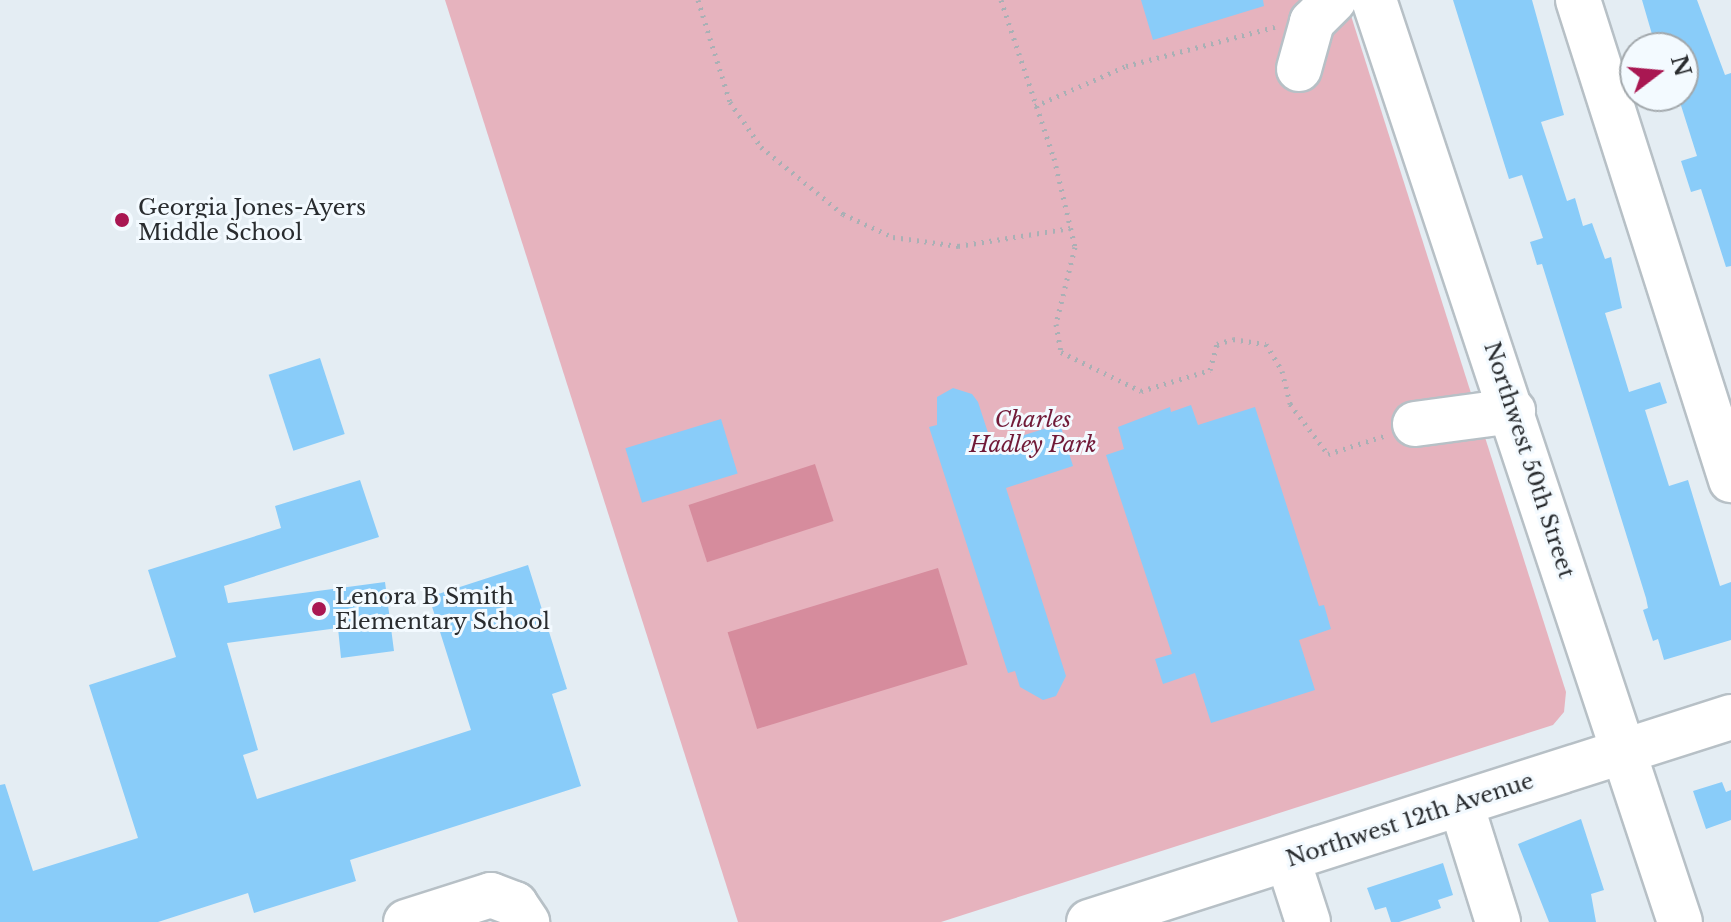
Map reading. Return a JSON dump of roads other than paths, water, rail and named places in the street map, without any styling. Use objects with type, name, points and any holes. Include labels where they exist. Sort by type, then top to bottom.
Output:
[{"type":"street","name":"Northwest 50th Street","points":[[1374,0],[1513,411],[1680,922]]},
{"type":"street","points":[[1578,0],[1731,480]]},
{"type":"street","points":[[1299,69],[1323,11]]},
{"type":"street","points":[[1415,424],[1513,411]]},
{"type":"street","name":"Northwest 12th Avenue","points":[[1116,918],[1731,717]]},
{"type":"street","points":[[1461,804],[1498,922]]},
{"type":"street","points":[[1288,860],[1308,922]]},
{"type":"street","points":[[406,922],[491,895],[515,904],[527,922]]},
{"type":"place","name":"Georgia Jones-Ayers Middle School","points":[[122,220]]},
{"type":"place","name":"Lenora B Smith Elementary School","points":[[319,609]]},
{"type":"park label","name":"Charles Hadley Park","points":[[1033,432]]}]
